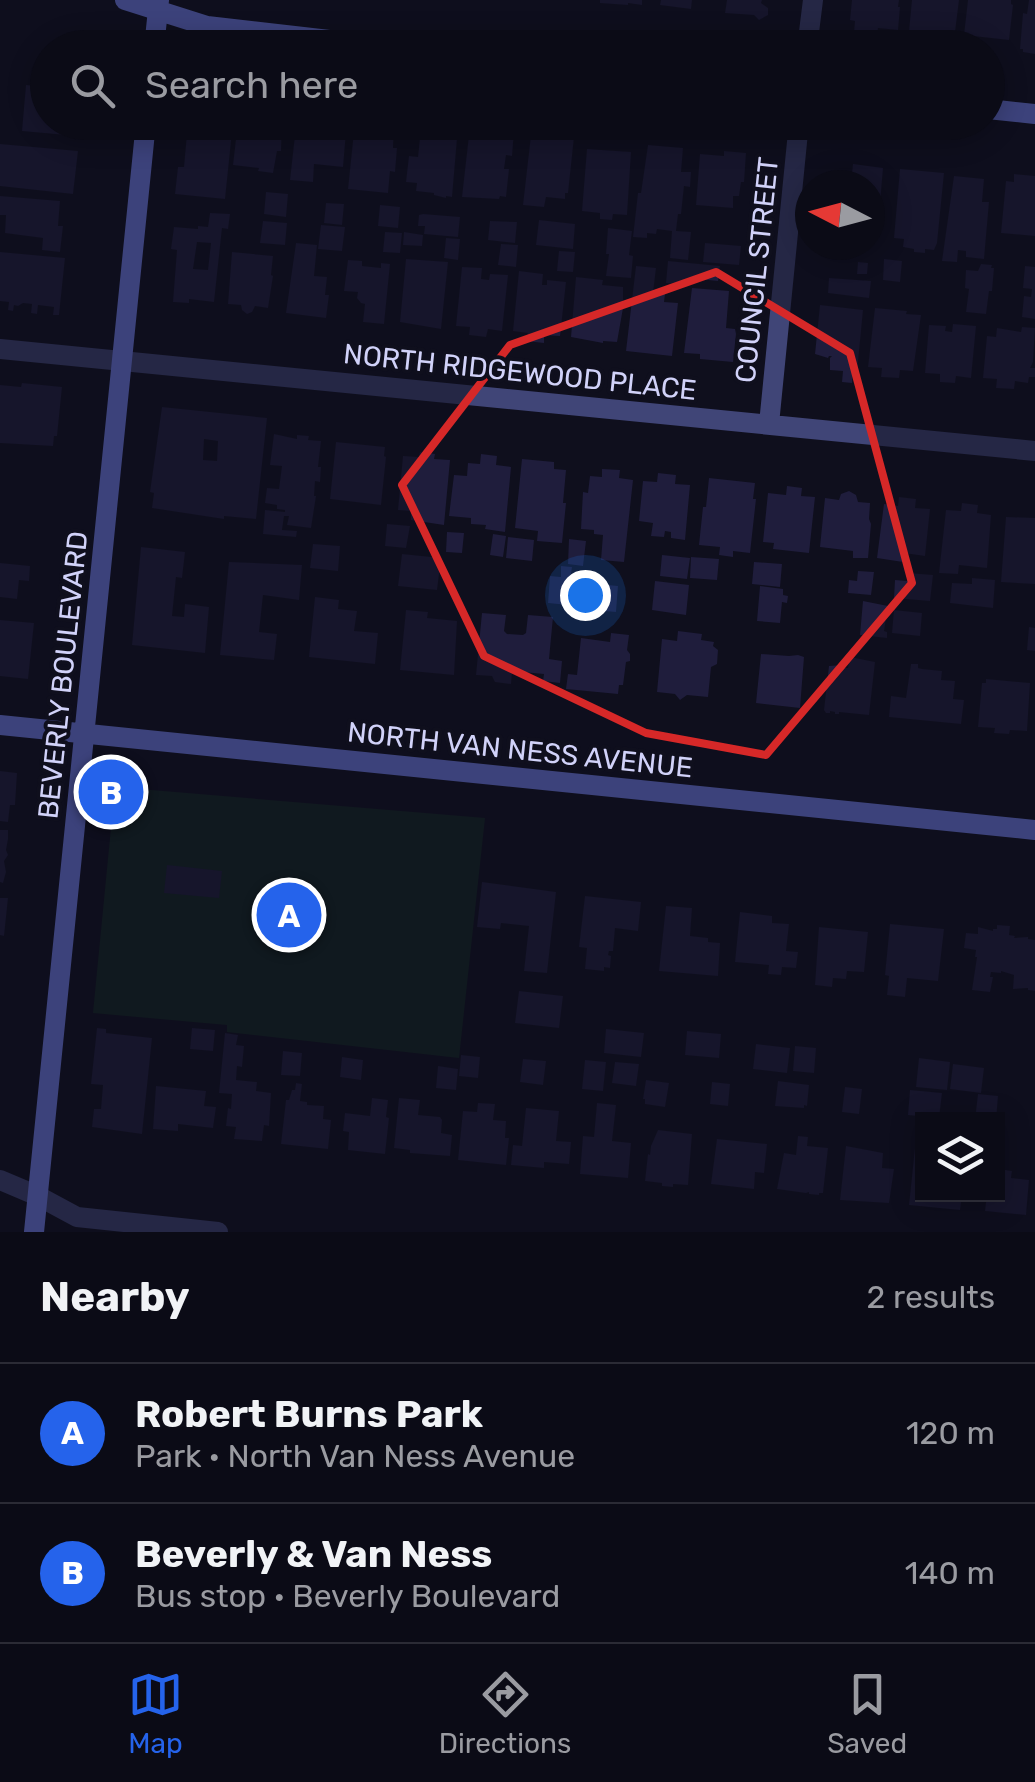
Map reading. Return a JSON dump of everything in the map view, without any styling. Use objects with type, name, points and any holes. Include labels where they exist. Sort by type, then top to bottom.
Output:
[{"type":"main road","points":[[125,0],[158,5],[207,26],[242,30]]},
{"type":"main road","points":[[156,30],[158,5]]},
{"type":"main road","points":[[1005,111],[1035,114]]},
{"type":"main road","name":"BEVERLY BOULEVARD","points":[[34,1232],[144,140]]},
{"type":"main road","name":"NORTH VAN NESS AVENUE","points":[[0,725],[1035,830]]},
{"type":"street","points":[[810,30],[813,0]]},
{"type":"street","name":"COUNCIL STREET","points":[[769,424],[797,140]]},
{"type":"street","name":"NORTH RIDGEWOOD PLACE","points":[[0,348],[1035,451]]},
{"type":"street","points":[[0,1180],[77,1217],[218,1232]]},
{"type":"highlighted area","points":[[716,272],[850,353],[912,583],[766,755],[646,733],[484,656],[402,485],[510,345]]},
{"type":"green space","points":[[115,787],[485,818],[459,1058],[227,1032],[227,1025],[93,1013]]},
{"type":"building","points":[[642,0],[642,5],[600,3]]},
{"type":"building","points":[[661,0],[692,0],[691,9],[660,5]]},
{"type":"building","points":[[727,0],[762,0],[768,15],[759,20],[754,15],[725,13]]},
{"type":"building","points":[[852,0],[899,0],[898,30],[854,30],[855,21],[850,20]]},
{"type":"building","points":[[912,0],[959,0],[955,30],[909,30]]},
{"type":"building","points":[[968,0],[1011,0],[1009,40],[1005,40],[1005,30],[965,30]]},
{"type":"building","points":[[1029,0],[1035,0],[1035,54],[1020,49],[1023,13],[1027,14]]},
{"type":"building","points":[[26,85],[30,85],[30,132],[22,131]]},
{"type":"building","points":[[186,140],[231,140],[225,199],[175,194],[178,167],[184,167]]},
{"type":"building","points":[[236,140],[281,140],[273,173],[233,165]]},
{"type":"building","points":[[294,140],[345,140],[343,167],[314,164],[313,182],[290,180]]},
{"type":"building","points":[[353,140],[393,140],[393,148],[397,148],[395,172],[390,171],[388,193],[348,189]]},
{"type":"building","points":[[420,140],[457,140],[452,197],[416,191],[417,183],[406,182],[409,156],[418,157]]},
{"type":"building","points":[[468,140],[513,140],[512,156],[506,155],[504,169],[509,169],[506,197],[462,197]]},
{"type":"building","points":[[530,140],[574,140],[565,199],[546,197],[544,207],[523,205]]},
{"type":"building","points":[[0,144],[78,151],[73,194],[0,186]]},
{"type":"building","points":[[648,145],[683,148],[681,172],[691,172],[690,187],[684,186],[676,231],[691,232],[688,260],[670,258],[672,231],[657,229],[656,234],[647,233],[647,238],[633,237]]},
{"type":"building","points":[[587,149],[631,152],[627,215],[613,214],[612,220],[600,219],[600,213],[582,211]]},
{"type":"building","points":[[724,151],[746,153],[744,182],[739,196],[733,196],[733,208],[696,205],[700,154],[724,156]]},
{"type":"building","points":[[853,164],[883,168],[883,170],[852,170]]},
{"type":"building","points":[[900,169],[944,173],[934,250],[914,252],[903,247],[904,239],[894,238]]},
{"type":"building","points":[[1014,174],[1035,176],[1035,236],[1001,233],[1006,181],[1014,182]]},
{"type":"building","points":[[954,176],[984,179],[982,202],[989,202],[984,259],[966,257],[966,251],[958,250],[957,262],[942,261]]},
{"type":"building","points":[[266,192],[288,194],[286,217],[264,214]]},
{"type":"building","points":[[0,196],[60,201],[60,252],[42,250],[43,238],[5,233],[6,215],[0,215]]},
{"type":"building","points":[[326,203],[344,204],[342,225],[324,223]]},
{"type":"building","points":[[380,205],[400,207],[398,228],[378,226]]},
{"type":"building","points":[[210,213],[230,214],[228,229],[222,228],[214,302],[173,302],[177,250],[171,249],[174,227],[208,227]],"holes":[[[197,242],[211,243],[208,270],[193,269]]]},
{"type":"building","points":[[419,215],[460,217],[458,237],[424,234],[425,226],[418,226]]},
{"type":"building","points":[[539,220],[575,224],[573,249],[536,245]]},
{"type":"building","points":[[263,221],[287,223],[285,245],[260,243]]},
{"type":"building","points":[[490,221],[517,222],[515,243],[488,240]]},
{"type":"building","points":[[321,225],[345,227],[342,251],[318,249]]},
{"type":"building","points":[[608,228],[632,231],[631,278],[606,276]]},
{"type":"building","points":[[385,232],[402,233],[400,253],[383,252]]},
{"type":"building","points":[[404,232],[423,235],[422,246],[403,245]]},
{"type":"building","points":[[446,238],[460,239],[458,260],[444,258]]},
{"type":"building","points":[[296,243],[317,245],[314,276],[327,277],[326,318],[286,313]]},
{"type":"building","points":[[705,243],[741,246],[739,265],[703,262]]},
{"type":"building","points":[[501,244],[518,245],[516,267],[498,265]]},
{"type":"building","points":[[559,251],[575,252],[573,272],[557,271]]},
{"type":"building","points":[[0,252],[65,258],[59,315],[53,315],[54,307],[38,305],[37,314],[31,313],[32,304],[23,303],[14,305],[13,311],[8,310],[9,302],[0,301]]},
{"type":"building","points":[[232,252],[273,256],[268,308],[255,306],[247,314],[241,305],[228,304]]},
{"type":"building","points":[[406,259],[448,262],[441,329],[400,322]]},
{"type":"building","points":[[348,260],[381,268],[381,263],[390,264],[384,324],[363,322],[365,304],[357,298],[358,292],[344,291]]},
{"type":"building","points":[[884,260],[902,261],[900,282],[883,280]]},
{"type":"building","points":[[668,261],[720,266],[718,281],[689,278],[689,285],[666,283]]},
{"type":"building","points":[[858,262],[868,263],[867,274],[857,274]]},
{"type":"building","points":[[981,264],[994,268],[986,314],[966,312],[966,270],[978,271]]},
{"type":"building","points":[[636,266],[656,268],[653,293],[665,294],[664,302],[678,303],[672,356],[626,351]]},
{"type":"building","points":[[1025,266],[1035,267],[1035,319],[1022,317],[1024,296],[1031,297],[1032,289],[1023,288]]},
{"type":"building","points":[[462,267],[482,268],[481,279],[489,280],[490,274],[508,275],[502,331],[488,329],[486,337],[469,335],[470,327],[456,326]]},
{"type":"building","points":[[519,271],[543,274],[542,285],[547,285],[547,280],[566,282],[560,336],[544,335],[544,343],[526,341],[528,333],[513,331]]},
{"type":"building","points":[[576,277],[623,287],[617,342],[571,337]]},
{"type":"building","points":[[829,278],[871,281],[869,298],[828,293]]},
{"type":"building","points":[[692,288],[729,291],[726,328],[735,329],[733,362],[700,359],[700,354],[684,353]]},
{"type":"building","points":[[820,305],[863,310],[857,372],[853,372],[852,383],[842,382],[843,371],[830,370],[832,356],[815,354]]},
{"type":"building","points":[[875,308],[921,315],[913,371],[900,370],[899,378],[881,377],[882,368],[868,367]]},
{"type":"building","points":[[953,324],[976,326],[971,378],[956,376],[955,383],[940,382],[940,374],[925,373],[929,325],[946,326],[945,331],[952,332]]},
{"type":"building","points":[[1022,327],[1035,328],[1030,368],[1035,368],[1035,377],[1029,377],[1028,383],[1015,381],[1014,389],[996,388],[997,379],[983,378],[987,336],[996,337],[997,328],[1021,332]]},
{"type":"building","points":[[22,383],[62,387],[53,446],[0,443],[0,385],[21,387]]},
{"type":"building","points":[[162,407],[267,418],[256,519],[224,519],[152,508],[154,493],[150,492]],"holes":[[[204,439],[218,441],[217,461],[203,460]]]},
{"type":"building","points":[[274,434],[297,439],[297,435],[309,436],[308,440],[321,441],[320,482],[315,481],[311,528],[287,525],[289,516],[284,516],[282,530],[297,531],[296,537],[263,534],[265,510],[285,512],[277,509],[277,505],[265,503],[267,488],[279,489],[282,466],[270,465]]},
{"type":"building","points":[[336,442],[385,447],[381,505],[330,499]]},
{"type":"building","points":[[420,452],[435,454],[434,459],[450,460],[444,525],[411,520],[411,511],[398,510],[403,456],[419,457]]},
{"type":"building","points":[[481,454],[497,456],[496,465],[511,467],[505,532],[471,524],[471,518],[449,516],[454,475],[467,476],[468,463],[480,464]]},
{"type":"building","points":[[522,459],[554,462],[554,469],[566,470],[562,543],[537,541],[538,531],[515,528]]},
{"type":"building","points":[[602,469],[620,470],[619,478],[633,480],[624,562],[601,560],[603,535],[581,529],[583,492],[588,493],[590,476],[602,477]]},
{"type":"building","points":[[658,473],[676,475],[675,484],[690,485],[685,540],[671,538],[671,532],[665,531],[664,537],[651,536],[653,523],[639,521],[643,481],[657,482]]},
{"type":"building","points":[[709,478],[755,483],[750,553],[733,551],[733,557],[719,555],[720,547],[699,545]]},
{"type":"building","points":[[787,486],[802,488],[801,496],[815,497],[809,553],[773,549],[774,543],[763,542],[768,493],[786,495]]},
{"type":"building","points":[[849,491],[858,502],[870,503],[868,558],[853,558],[853,551],[820,547],[825,498],[839,500],[841,494]]},
{"type":"building","points":[[899,497],[916,499],[915,508],[930,509],[925,556],[904,553],[903,562],[877,558],[884,504],[898,506]]},
{"type":"building","points":[[962,503],[978,505],[977,513],[991,515],[987,568],[959,565],[958,574],[939,573],[946,510],[961,511]]},
{"type":"building","points":[[1006,517],[1035,518],[1035,584],[1001,582]]},
{"type":"building","points":[[387,524],[410,526],[406,548],[385,546]]},
{"type":"building","points":[[447,532],[464,533],[462,553],[446,552]]},
{"type":"building","points":[[493,534],[506,536],[503,557],[490,555]]},
{"type":"building","points":[[508,537],[534,540],[532,561],[506,558]]},
{"type":"building","points":[[569,539],[586,541],[583,566],[568,564]]},
{"type":"building","points":[[313,544],[340,546],[338,571],[310,568]]},
{"type":"building","points":[[141,547],[185,552],[182,578],[176,577],[172,616],[184,617],[185,604],[209,607],[205,653],[132,645]]},
{"type":"building","points":[[402,554],[441,558],[437,590],[398,586]]},
{"type":"building","points":[[662,555],[690,558],[687,579],[660,576]]},
{"type":"building","points":[[691,557],[719,559],[717,580],[690,578]]},
{"type":"building","points":[[229,562],[302,565],[299,600],[263,595],[259,632],[277,634],[274,660],[220,655]]},
{"type":"building","points":[[754,562],[782,564],[780,587],[752,584]]},
{"type":"building","points":[[0,563],[30,566],[29,581],[19,580],[17,599],[0,597]]},
{"type":"building","points":[[561,566],[572,567],[570,581],[618,586],[616,612],[548,603],[550,576],[561,577]]},
{"type":"building","points":[[858,571],[874,572],[871,595],[848,593],[849,580],[857,581]]},
{"type":"building","points":[[908,573],[933,575],[930,601],[894,598],[895,580],[907,581]]},
{"type":"building","points":[[972,578],[995,580],[993,608],[950,603],[952,583],[972,584]]},
{"type":"building","points":[[655,581],[689,585],[686,615],[652,610]]},
{"type":"building","points":[[760,586],[783,589],[783,595],[788,596],[787,603],[782,602],[780,623],[757,621]]},
{"type":"building","points":[[315,597],[339,600],[338,609],[357,611],[354,631],[378,633],[375,664],[309,657]]},
{"type":"building","points":[[863,601],[888,606],[884,631],[887,638],[860,635]]},
{"type":"building","points":[[406,610],[428,612],[427,618],[457,621],[454,675],[400,670]]},
{"type":"building","points":[[894,610],[922,613],[920,636],[892,633]]},
{"type":"building","points":[[482,613],[506,615],[504,631],[523,635],[528,615],[553,617],[549,659],[562,661],[560,683],[543,681],[544,674],[512,671],[511,684],[495,682],[492,676],[476,675]]},
{"type":"building","points":[[0,620],[34,623],[28,679],[0,676]]},
{"type":"building","points":[[1029,627],[1035,628],[1035,651],[1027,650]]},
{"type":"building","points":[[678,631],[702,634],[701,640],[714,642],[718,650],[717,664],[711,667],[708,697],[687,695],[680,700],[675,694],[657,692],[662,639],[677,641]]},
{"type":"building","points":[[611,633],[629,635],[630,661],[626,662],[618,694],[566,689],[568,674],[577,675],[581,638],[610,642]]},
{"type":"building","points":[[761,654],[804,657],[800,708],[756,703]]},
{"type":"building","points":[[850,657],[875,662],[869,715],[824,710],[829,666],[848,668]]},
{"type":"building","points":[[911,664],[942,671],[941,680],[955,681],[953,699],[964,700],[961,724],[889,717],[891,696],[906,698]]},
{"type":"building","points":[[986,679],[1030,683],[1027,731],[994,733],[995,728],[978,727],[982,683]]},
{"type":"building","points":[[0,771],[17,773],[15,805],[10,805],[8,822],[0,821]]},
{"type":"building","points":[[0,830],[8,830],[3,883],[0,882]]},
{"type":"building","points":[[167,865],[222,871],[219,898],[164,893]]},
{"type":"building","points":[[482,882],[556,892],[547,973],[524,971],[529,926],[501,923],[500,929],[477,927]]},
{"type":"building","points":[[585,896],[641,902],[638,931],[615,928],[613,951],[608,955],[610,968],[604,967],[604,971],[585,969],[587,948],[579,947]]},
{"type":"building","points":[[0,898],[8,898],[4,936],[0,935]]},
{"type":"building","points":[[666,906],[692,908],[690,936],[720,943],[718,976],[659,971]]},
{"type":"building","points":[[740,912],[772,916],[772,923],[789,924],[786,951],[798,952],[796,968],[782,967],[781,975],[768,974],[769,965],[735,962]]},
{"type":"building","points":[[890,924],[944,929],[938,981],[907,978],[905,997],[887,995]]},
{"type":"building","points":[[997,925],[1010,926],[1009,935],[1014,938],[1035,940],[1035,991],[1013,989],[1014,975],[1001,971],[991,972],[990,992],[972,990],[977,957],[976,950],[964,948],[966,933],[978,934],[978,927],[993,931]]},
{"type":"building","points":[[819,927],[868,932],[864,972],[847,971],[846,979],[833,978],[832,987],[815,985]]},
{"type":"building","points":[[519,991],[563,996],[559,1028],[515,1023]]},
{"type":"building","points":[[97,1028],[106,1029],[106,1033],[152,1038],[142,1134],[92,1127],[94,1109],[101,1109],[103,1085],[91,1084]]},
{"type":"building","points":[[192,1028],[215,1030],[213,1051],[190,1049]]},
{"type":"building","points":[[606,1029],[644,1033],[641,1057],[604,1053]]},
{"type":"building","points":[[687,1031],[721,1034],[719,1058],[685,1055]]},
{"type":"building","points":[[225,1033],[238,1035],[236,1045],[244,1046],[236,1080],[257,1082],[256,1091],[271,1093],[269,1126],[264,1125],[262,1141],[234,1139],[236,1127],[226,1126],[232,1094],[219,1093]]},
{"type":"building","points":[[756,1044],[790,1048],[787,1073],[753,1069]]},
{"type":"building","points":[[795,1046],[816,1048],[814,1073],[793,1071]]},
{"type":"building","points":[[283,1051],[302,1053],[300,1076],[281,1075]]},
{"type":"building","points":[[461,1055],[480,1057],[478,1078],[459,1076]]},
{"type":"building","points":[[342,1057],[363,1060],[361,1080],[340,1077]]},
{"type":"building","points":[[919,1058],[950,1062],[947,1090],[916,1087]]},
{"type":"building","points":[[523,1059],[546,1061],[543,1085],[520,1082]]},
{"type":"building","points":[[585,1060],[606,1062],[603,1091],[582,1089]]},
{"type":"building","points":[[615,1062],[639,1064],[636,1086],[612,1083]]},
{"type":"building","points":[[953,1064],[984,1068],[981,1093],[950,1089]]},
{"type":"building","points":[[438,1066],[458,1069],[456,1090],[436,1088]]},
{"type":"building","points":[[646,1080],[669,1083],[665,1107],[645,1104]]},
{"type":"building","points":[[778,1081],[809,1085],[807,1106],[775,1106]]},
{"type":"building","points":[[712,1082],[730,1084],[728,1106],[710,1104]]},
{"type":"building","points":[[296,1083],[302,1084],[300,1101],[324,1106],[323,1119],[331,1120],[328,1149],[281,1144],[286,1100]]},
{"type":"building","points":[[156,1086],[206,1091],[204,1106],[216,1107],[213,1128],[178,1124],[178,1131],[153,1129]]},
{"type":"building","points":[[845,1087],[862,1089],[859,1114],[842,1112]]},
{"type":"building","points":[[910,1090],[942,1093],[940,1112],[908,1115]]},
{"type":"building","points":[[978,1094],[998,1096],[997,1112],[976,1112]]},
{"type":"building","points":[[372,1098],[388,1100],[385,1154],[348,1150],[349,1132],[343,1131],[345,1113],[370,1116]]},
{"type":"building","points":[[399,1098],[420,1100],[418,1115],[440,1117],[441,1133],[452,1135],[450,1156],[394,1148]]},
{"type":"building","points":[[478,1103],[495,1104],[493,1120],[506,1121],[506,1165],[458,1160],[463,1111],[477,1112]]},
{"type":"building","points":[[597,1103],[616,1105],[612,1141],[631,1143],[628,1178],[580,1174],[583,1136],[594,1137]]},
{"type":"building","points":[[526,1108],[559,1111],[556,1141],[571,1142],[569,1164],[544,1162],[544,1168],[511,1165],[513,1145],[522,1146]]},
{"type":"building","points":[[658,1130],[692,1134],[688,1185],[662,1186],[645,1181],[648,1154]]},
{"type":"building","points":[[798,1136],[808,1137],[807,1146],[828,1148],[823,1193],[819,1195],[777,1189],[784,1153],[796,1155]]},
{"type":"building","points":[[717,1139],[767,1144],[764,1173],[755,1172],[754,1189],[711,1184]]},
{"type":"building","points":[[846,1146],[883,1153],[882,1168],[894,1169],[889,1203],[840,1200]]},
{"type":"building","points":[[915,1148],[915,1202],[961,1202],[960,1210],[909,1205]]},
{"type":"building","points":[[1005,1170],[1012,1171],[1011,1178],[1029,1180],[1026,1215],[985,1211],[986,1202],[1005,1202]]},
{"type":"place","name":"Beverly & Van Ness","points":[[111,792]]},
{"type":"place","name":"Robert Burns Park","points":[[289,915]]}]
